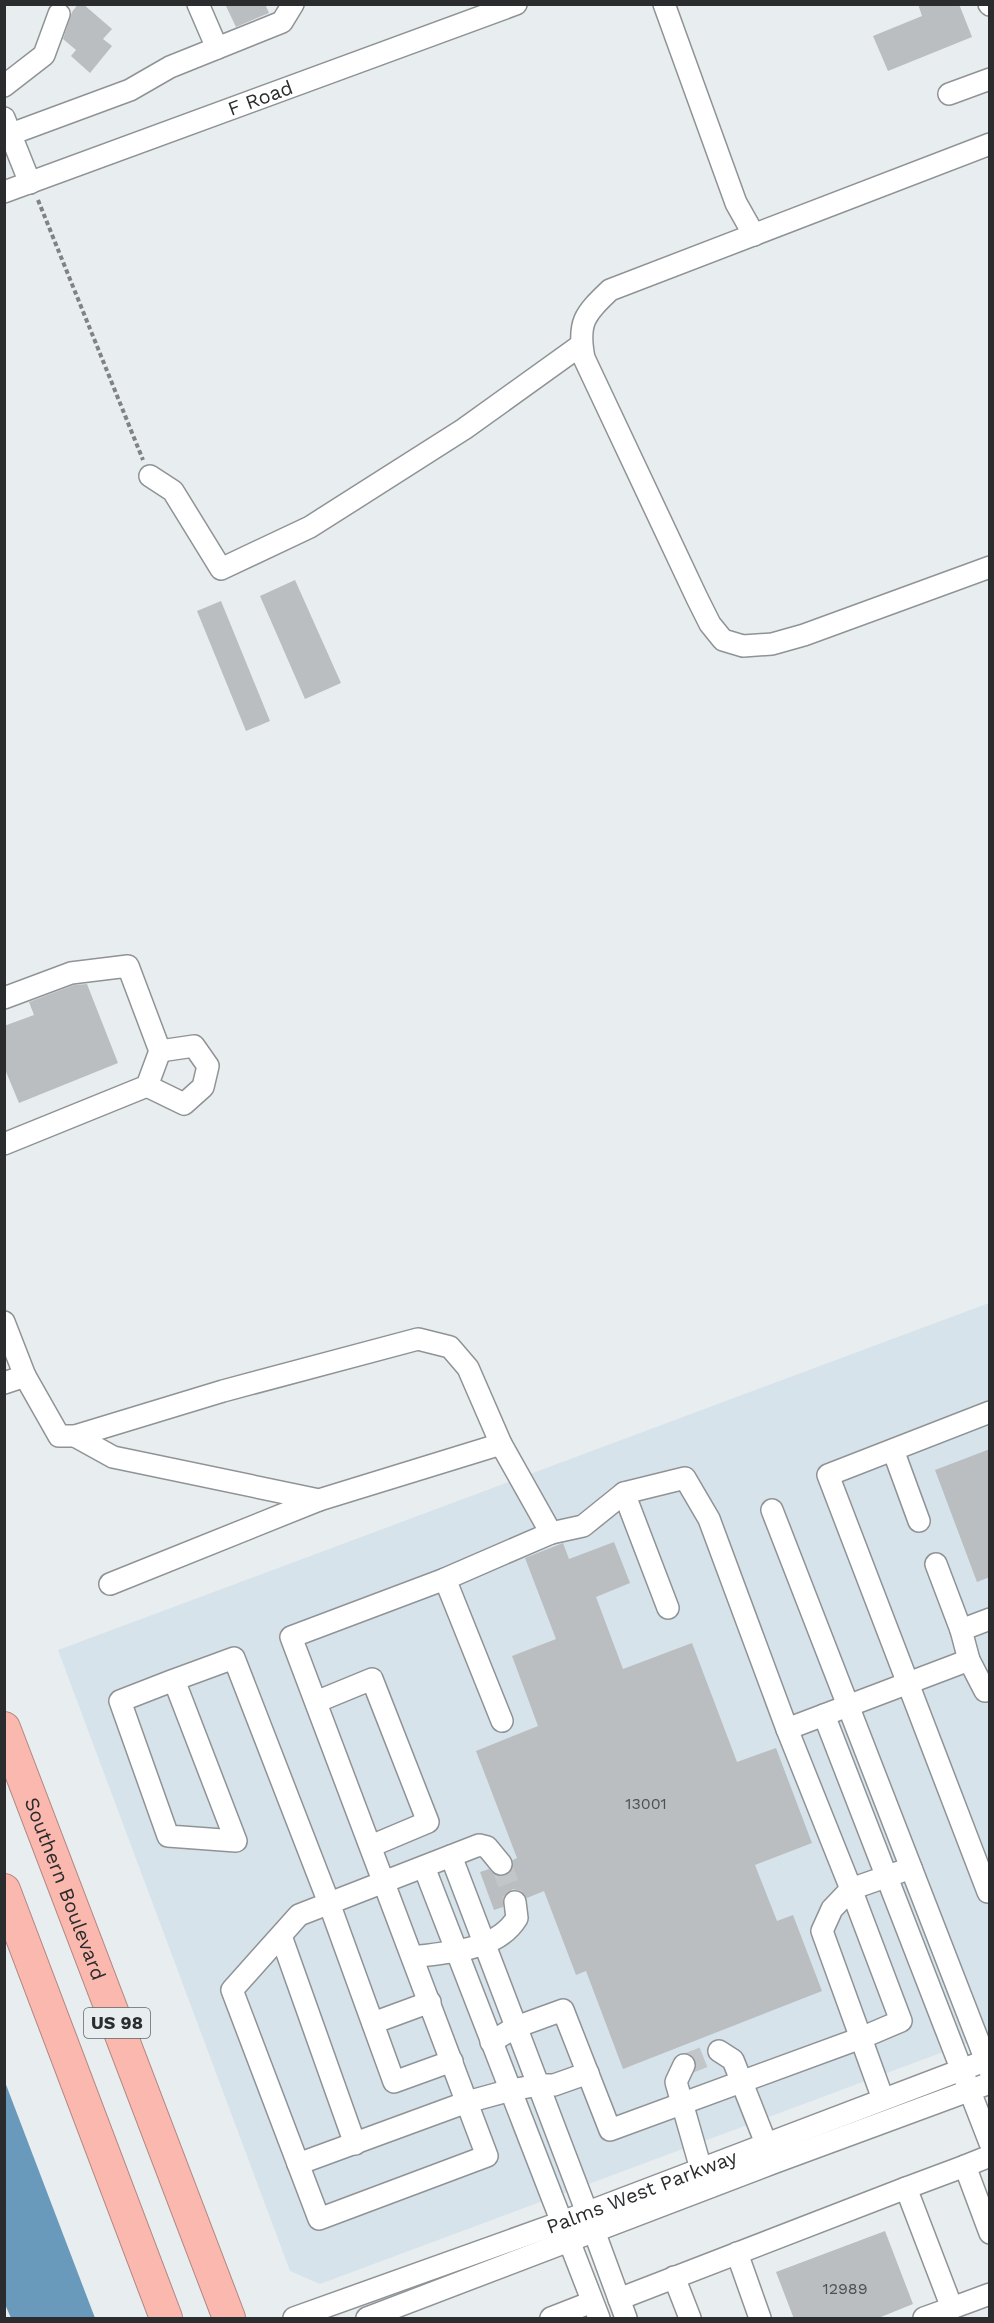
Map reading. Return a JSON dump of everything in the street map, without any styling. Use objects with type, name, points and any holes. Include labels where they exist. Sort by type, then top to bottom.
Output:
[{"type":"highway","name":"Southern Boulevard","points":[[4,1728],[229,2319]]},
{"type":"highway","name":"US 98","points":[[4,1890],[166,2319]]},
{"type":"street","points":[[198,4],[217,48]]},
{"type":"street","points":[[30,183],[8,126],[130,90],[170,67],[282,22],[293,4]]},
{"type":"street","name":"F Road","points":[[4,192],[516,4]]},
{"type":"street","points":[[664,4],[736,203],[754,235]]},
{"type":"street","points":[[4,86],[44,55],[60,14]]},
{"type":"street","points":[[949,94],[990,79]]},
{"type":"street","points":[[990,144],[610,290],[588,310],[579,335],[584,358],[697,598],[710,624],[723,640],[743,646],[772,644],[804,635],[990,567]]},
{"type":"street","points":[[150,476],[173,490],[221,569],[310,527],[464,429],[581,345]]},
{"type":"street","points":[[4,998],[71,973],[128,966],[160,1051],[147,1086],[4,1144]]},
{"type":"street","points":[[147,1086],[184,1104],[203,1087],[208,1066],[194,1046],[160,1051]]},
{"type":"street","points":[[4,1322],[24,1376],[59,1436],[75,1436],[223,1391],[418,1339],[450,1347],[468,1368],[501,1444],[551,1533]]},
{"type":"street","points":[[4,1383],[24,1376]]},
{"type":"street","points":[[990,1412],[828,1475],[988,1892],[990,1892]]},
{"type":"street","points":[[75,1436],[113,1457],[319,1500]]},
{"type":"street","points":[[110,1584],[319,1500],[501,1444]]},
{"type":"street","points":[[893,1450],[919,1521]]},
{"type":"street","points":[[492,2042],[516,2027],[562,2010],[610,2130],[861,2038],[901,2021],[787,1729],[709,1519],[685,1478],[624,1493],[583,1526],[551,1533],[445,1580],[291,1636],[385,1882],[487,2156],[319,2219],[232,1990],[299,1915],[329,1904],[385,1882],[424,1867],[479,1845],[487,1848],[501,1864]]},
{"type":"street","points":[[624,1493],[669,1608]]},
{"type":"street","points":[[772,1510],[988,2063]]},
{"type":"street","points":[[936,1564],[961,1630],[969,1660],[988,1695]]},
{"type":"street","points":[[445,1580],[502,1721]]},
{"type":"street","points":[[961,1630],[990,1619]]},
{"type":"street","points":[[174,1680],[236,1841],[168,1836],[120,1701],[174,1680],[234,1658],[329,1904],[394,2082],[452,2061]]},
{"type":"street","points":[[787,1729],[969,1660]]},
{"type":"street","points":[[316,1702],[372,1679],[428,1822],[371,1846]]},
{"type":"street","points":[[824,1715],[990,2143]]},
{"type":"street","points":[[451,1856],[591,2221],[622,2309],[674,2277],[990,2157]]},
{"type":"street","points":[[424,1867],[596,2311],[550,2319]]},
{"type":"street","points":[[883,2099],[822,1931],[832,1909],[851,1889],[911,1868]]},
{"type":"street","points":[[413,1958],[484,1944],[504,1935],[517,1917],[515,1902]]},
{"type":"street","points":[[281,1936],[355,2144]]},
{"type":"street","points":[[373,2023],[430,2002]]},
{"type":"street","points":[[719,2052],[733,2060],[770,2153]]},
{"type":"street","name":"Palms West Parkway","points":[[591,2221],[700,2169],[770,2153],[883,2099],[960,2070],[988,2063]]},
{"type":"street","points":[[684,2065],[676,2082],[700,2169]]},
{"type":"street","points":[[298,2164],[467,2102],[511,2090],[554,2085],[588,2073]]},
{"type":"street","name":"Palms West Parkway","points":[[366,2319],[565,2231],[770,2153],[990,2083]]},
{"type":"street","points":[[965,2166],[990,2233]]},
{"type":"street","points":[[906,2188],[952,2308]]},
{"type":"street","name":"Palms West Parkway","points":[[294,2319],[565,2231]]},
{"type":"street","points":[[737,2253],[760,2319]]},
{"type":"street","points":[[674,2277],[690,2319]]},
{"type":"street","points":[[924,2319],[990,2294]]},
{"type":"path","points":[[30,183],[150,476]]},
{"type":"shaded area","points":[[989,1303],[989,2035],[320,2284],[290,2271],[58,1650]]},
{"type":"water","points":[[5,2082],[95,2318],[11,2318],[4,2302]]},
{"type":"building","points":[[78,4],[83,4],[112,29],[103,39],[112,46],[90,73],[71,56],[76,50],[63,39],[72,12]]},
{"type":"building","points":[[225,4],[265,4],[269,13],[236,27]]},
{"type":"building","points":[[918,4],[959,4],[972,37],[888,71],[873,36],[922,16]]},
{"type":"building","points":[[295,580],[341,683],[305,699],[260,596]]},
{"type":"building","points":[[221,601],[270,721],[246,731],[197,611]]},
{"type":"building","points":[[87,984],[118,1063],[19,1103],[4,1067],[4,1026],[34,1015],[29,1002],[74,985]]},
{"type":"building","points":[[990,1449],[990,1577],[977,1582],[935,1470]]},
{"type":"building","points":[[614,1542],[630,1583],[596,1597],[623,1669],[692,1643],[737,1762],[776,1748],[812,1843],[755,1865],[777,1921],[793,1915],[822,1991],[623,2069],[586,1971],[576,1975],[544,1891],[527,1898],[520,1891],[513,1889],[504,1897],[503,1907],[494,1910],[480,1872],[489,1869],[496,1876],[504,1876],[513,1869],[513,1860],[517,1858],[476,1751],[538,1726],[512,1656],[556,1639],[525,1558],[563,1543],[569,1559]]},
{"type":"building","points":[[885,2231],[913,2304],[876,2319],[794,2319],[776,2272]]},
{"type":"tunnel","points":[[501,1864],[515,1902]]},
{"type":"tunnel","points":[[684,2065],[719,2051]]}]
